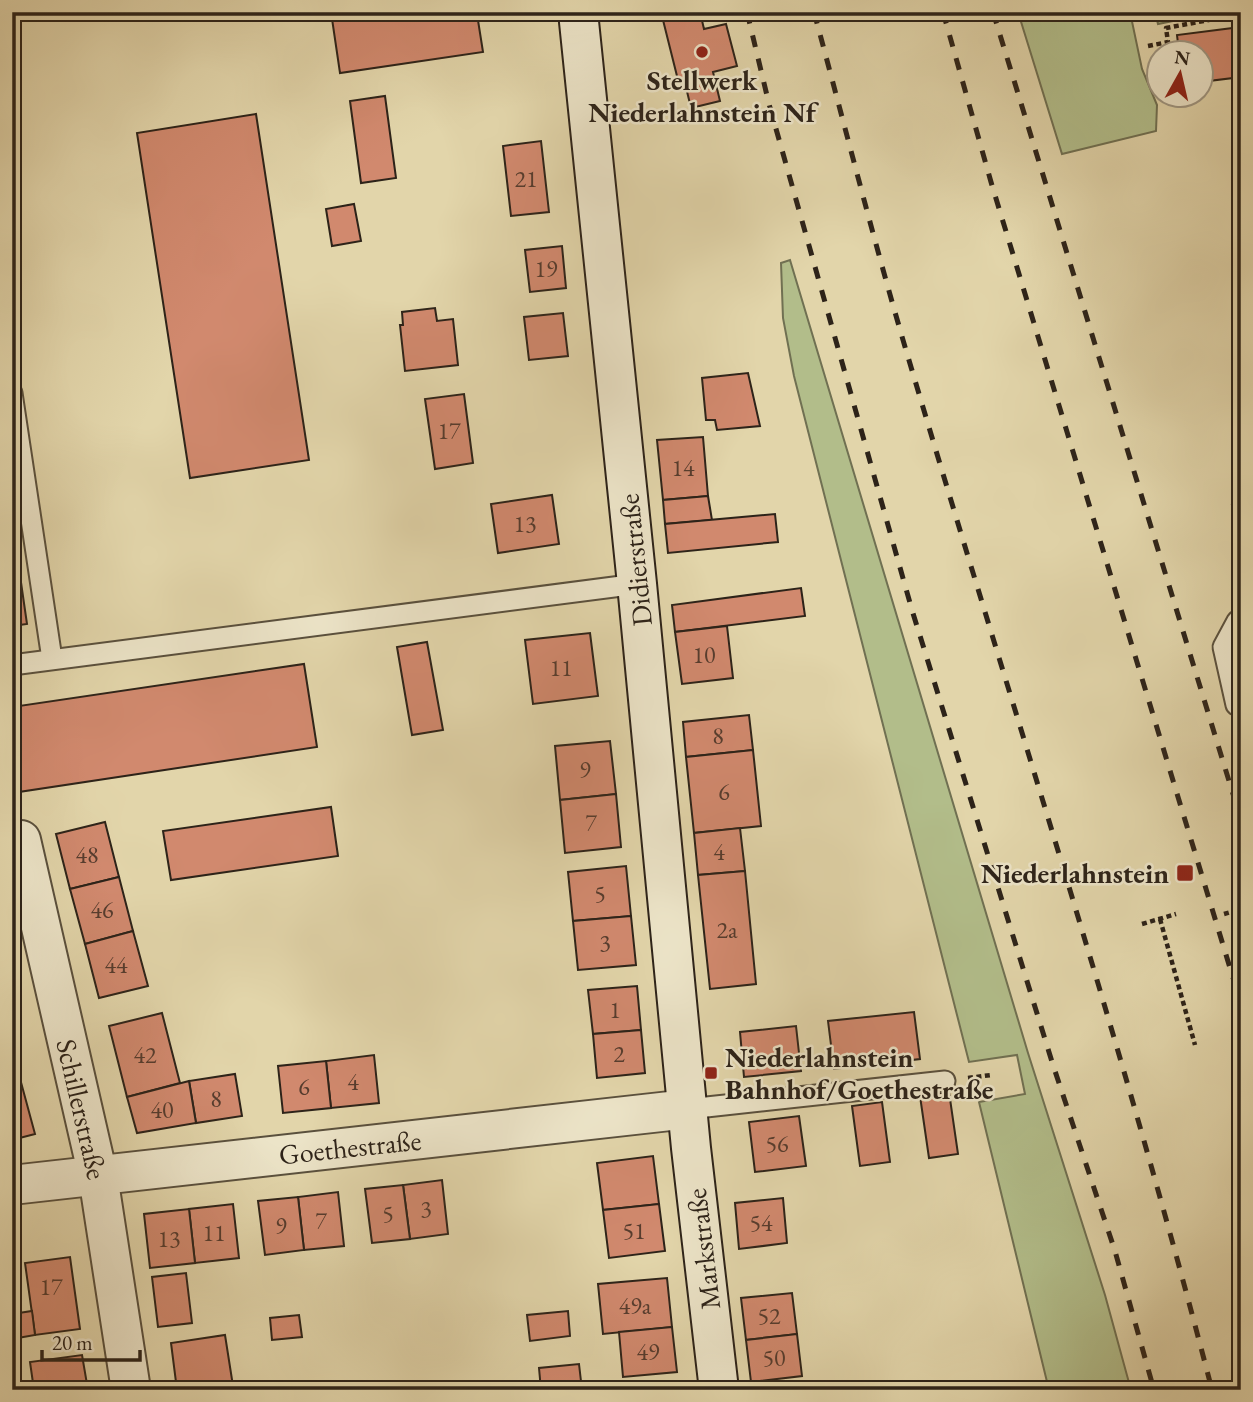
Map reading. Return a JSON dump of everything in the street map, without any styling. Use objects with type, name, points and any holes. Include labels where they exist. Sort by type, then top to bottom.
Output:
[{"type":"street","name":"Didierstraße","points":[[578,12],[688,1109]]},
{"type":"street","name":"Schillerstraße","points":[[12,841],[21,840],[98,1176],[131,1390]]},
{"type":"street","name":"Goethestraße","points":[[12,1185],[688,1109]]},
{"type":"street","name":"Markstraße","points":[[688,1109],[719,1390]]},
{"type":"lane","points":[[12,393],[52,659]]},
{"type":"lane","points":[[12,665],[637,584]]},
{"type":"lane","points":[[1237,621],[1223,647],[1237,705]]},
{"type":"lane","points":[[688,1109],[945,1080]]},
{"type":"path","points":[[1202,12],[1203,21]]},
{"type":"path","points":[[1167,38],[1166,28],[1241,14]]},
{"type":"path","points":[[1224,914],[1241,910]]},
{"type":"path","points":[[1142,924],[1176,914]]},
{"type":"path","points":[[1160,919],[1195,1045]]},
{"type":"green space","points":[[1018,12],[1130,12],[1144,74],[1144,108],[1157,108],[1156,131],[1062,154]]},
{"type":"green space","points":[[1155,12],[1198,12],[1198,16],[1158,24]]},
{"type":"green space","points":[[790,260],[1028,1053],[1105,1295],[1131,1390],[1049,1390],[979,1102],[1025,1094],[1017,1055],[969,1062],[794,376],[783,318],[781,263]]},
{"type":"building","points":[[331,12],[463,12],[464,16],[477,14],[483,52],[340,73]]},
{"type":"building","name":"Stellwerk Niederlahnstein Nf","points":[[661,12],[700,12],[704,29],[726,24],[737,66],[713,72],[720,101],[691,108],[684,79],[678,80]]},
{"type":"building","points":[[1241,27],[1241,77],[1214,80],[1214,38],[1177,38],[1177,35]]},
{"type":"building","points":[[385,96],[396,178],[361,183],[350,101]]},
{"type":"building","points":[[256,114],[309,460],[190,478],[137,133]]},
{"type":"building","points":[[541,141],[549,212],[511,216],[503,146]]},
{"type":"building","points":[[354,204],[361,241],[332,246],[326,209]]},
{"type":"building","points":[[562,246],[566,288],[530,292],[525,250]]},
{"type":"building","points":[[435,308],[437,321],[453,319],[458,365],[405,371],[400,325],[403,325],[402,312]]},
{"type":"building","points":[[563,313],[568,356],[529,360],[524,317]]},
{"type":"building","points":[[748,373],[760,426],[717,430],[715,420],[706,420],[702,378]]},
{"type":"building","points":[[464,394],[473,463],[435,469],[425,399]]},
{"type":"building","points":[[703,437],[708,496],[663,500],[657,440]]},
{"type":"building","points":[[552,495],[559,544],[498,553],[491,504]]},
{"type":"building","points":[[708,496],[712,520],[665,524],[663,500]]},
{"type":"building","points":[[1241,504],[1241,546],[1232,505]]},
{"type":"building","points":[[775,514],[778,542],[668,553],[665,524]]},
{"type":"building","points":[[12,520],[27,624],[12,626]]},
{"type":"building","points":[[801,588],[805,616],[675,632],[672,605]]},
{"type":"building","points":[[727,626],[733,678],[682,684],[675,632]]},
{"type":"building","points":[[590,633],[598,696],[533,704],[525,640]]},
{"type":"building","points":[[427,642],[443,730],[412,735],[397,647]]},
{"type":"building","points":[[304,664],[317,747],[12,793],[12,707]]},
{"type":"building","points":[[749,715],[753,750],[686,757],[683,722]]},
{"type":"building","points":[[610,741],[616,794],[560,800],[555,746]]},
{"type":"building","points":[[753,750],[761,826],[694,833],[686,757]]},
{"type":"building","points":[[616,794],[621,847],[565,853],[560,800]]},
{"type":"building","points":[[331,807],[338,856],[171,880],[163,831]]},
{"type":"building","points":[[105,822],[119,877],[70,889],[56,834]]},
{"type":"building","points":[[740,828],[745,871],[698,875],[694,833]]},
{"type":"building","points":[[626,866],[631,916],[573,921],[568,872]]},
{"type":"building","points":[[745,871],[756,984],[710,989],[698,875]]},
{"type":"building","points":[[119,877],[133,931],[85,944],[70,889]]},
{"type":"building","points":[[631,916],[636,965],[578,970],[573,921]]},
{"type":"building","points":[[133,931],[148,986],[99,998],[85,944]]},
{"type":"building","points":[[637,986],[641,1030],[593,1034],[588,990]]},
{"type":"building","points":[[914,1012],[920,1059],[834,1069],[828,1021]]},
{"type":"building","points":[[162,1013],[180,1083],[127,1097],[109,1026]]},
{"type":"building","points":[[796,1026],[801,1071],[744,1077],[740,1032]]},
{"type":"building","points":[[641,1030],[645,1073],[597,1078],[593,1034]]},
{"type":"building","points":[[12,1049],[35,1134],[12,1140]]},
{"type":"building","points":[[374,1055],[379,1103],[331,1108],[326,1061]]},
{"type":"building","points":[[326,1061],[331,1108],[283,1113],[278,1066]]},
{"type":"building","points":[[235,1074],[242,1116],[196,1123],[189,1081]]},
{"type":"building","points":[[189,1081],[196,1123],[137,1133],[127,1097]]},
{"type":"building","points":[[949,1092],[958,1154],[929,1158],[920,1096]]},
{"type":"building","points":[[882,1102],[890,1162],[860,1166],[852,1106]]},
{"type":"building","points":[[799,1116],[806,1166],[755,1172],[749,1122]]},
{"type":"building","points":[[653,1156],[659,1204],[603,1210],[597,1163]]},
{"type":"building","points":[[442,1180],[448,1234],[410,1239],[403,1185]]},
{"type":"building","points":[[403,1185],[410,1239],[372,1243],[365,1189]]},
{"type":"building","points":[[338,1192],[344,1246],[304,1250],[298,1197]]},
{"type":"building","points":[[298,1197],[304,1250],[265,1255],[258,1201]]},
{"type":"building","points":[[783,1198],[787,1243],[739,1249],[735,1203]]},
{"type":"building","points":[[233,1204],[239,1258],[195,1263],[189,1209]]},
{"type":"building","points":[[659,1204],[665,1251],[609,1258],[603,1210]]},
{"type":"building","points":[[189,1209],[195,1263],[150,1268],[144,1214]]},
{"type":"building","points":[[70,1257],[80,1329],[35,1335],[25,1263]]},
{"type":"building","points":[[186,1273],[192,1323],[158,1327],[152,1277]]},
{"type":"building","points":[[667,1278],[672,1327],[603,1334],[598,1284]]},
{"type":"building","points":[[792,1293],[797,1334],[746,1340],[741,1298]]},
{"type":"building","points":[[32,1311],[35,1335],[12,1339],[12,1314]]},
{"type":"building","points":[[568,1311],[570,1336],[530,1341],[527,1315]]},
{"type":"building","points":[[299,1315],[302,1337],[272,1340],[270,1318]]},
{"type":"building","points":[[672,1327],[677,1372],[623,1377],[619,1332]]},
{"type":"building","points":[[797,1334],[802,1376],[751,1382],[746,1340]]},
{"type":"building","points":[[225,1335],[233,1386],[209,1390],[177,1390],[171,1343]]},
{"type":"building","points":[[82,1355],[88,1390],[34,1390],[30,1362]]},
{"type":"building","points":[[579,1364],[582,1390],[541,1390],[539,1368]]},
{"type":"building","points":[[874,1384],[875,1390],[844,1390],[844,1386]]},
{"type":"railway","points":[[747,12],[769,104],[912,610],[1053,1065],[1115,1251],[1154,1390]]},
{"type":"railway","points":[[814,12],[898,323],[1142,1133],[1212,1390]]},
{"type":"railway","points":[[943,12],[991,182],[1241,1004]]},
{"type":"railway","points":[[993,12],[1241,820]]},
{"type":"place","name":"Stellwerk Niederlahnstein Nf","points":[[702,52]]},
{"type":"place","name":"Niederlahnstein","points":[[1185,873]]},
{"type":"place","name":"Niederlahnstein Bahnhof/Goethestraße","points":[[711,1073]]}]
